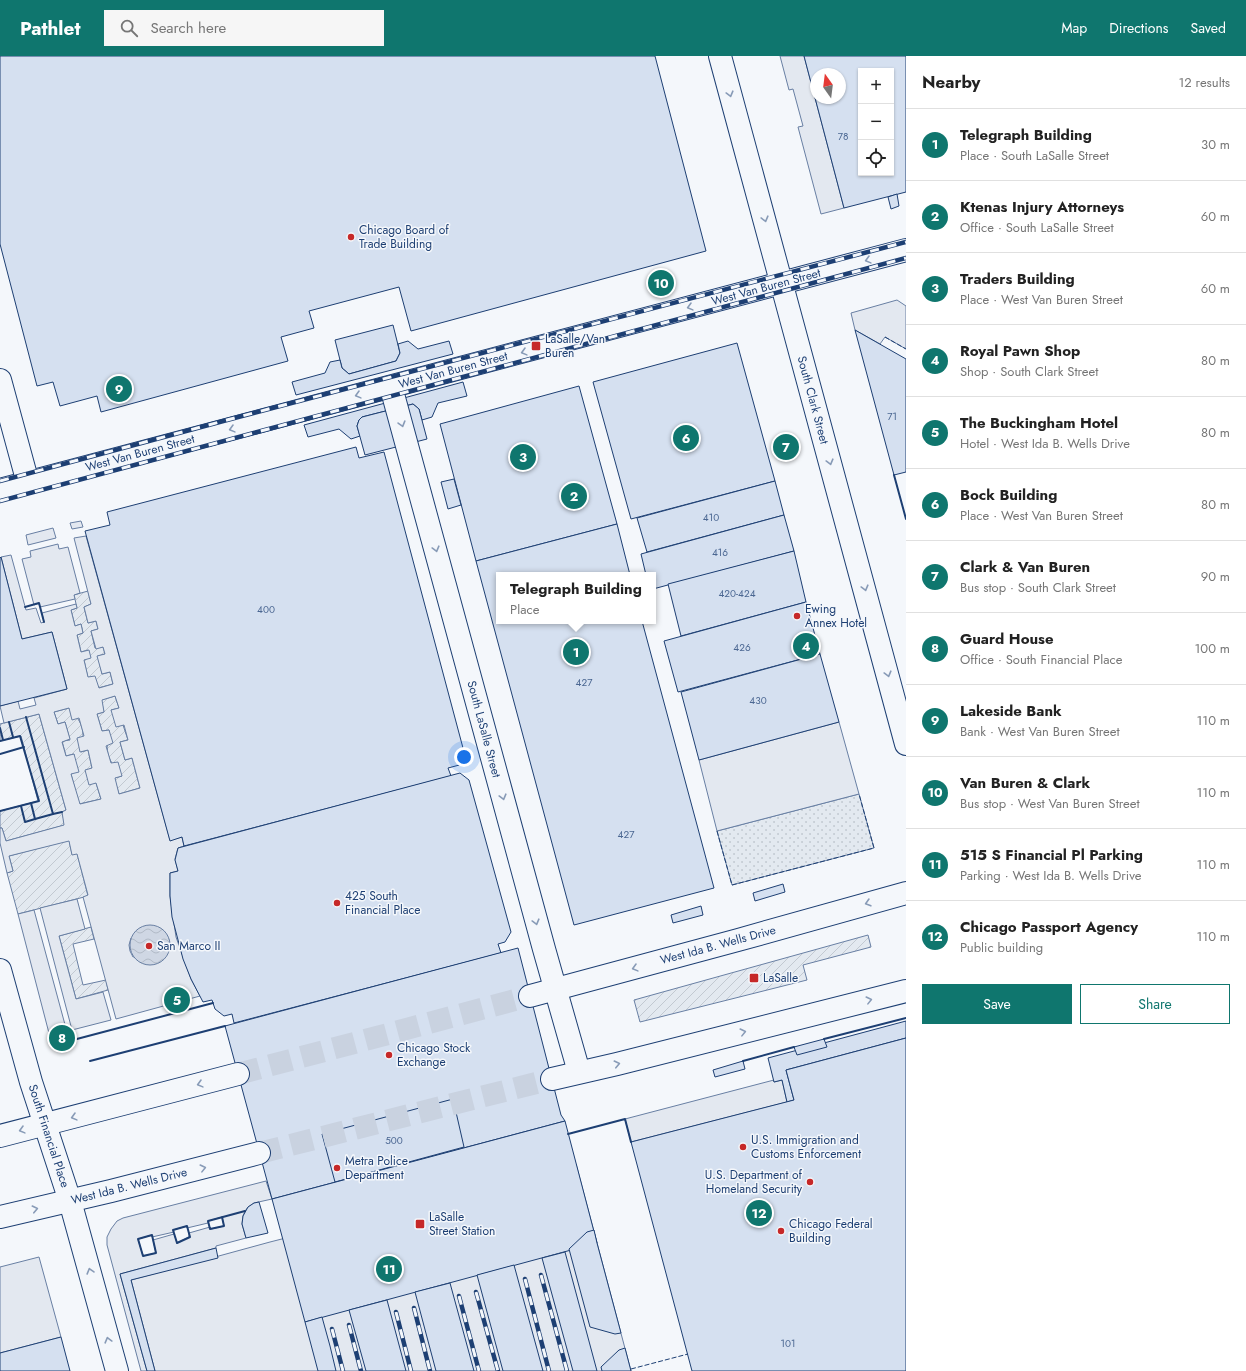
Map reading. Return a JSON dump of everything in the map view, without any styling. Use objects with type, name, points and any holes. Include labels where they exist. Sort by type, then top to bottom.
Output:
[{"type":"main road","name":"South Clark Street","points":[[720,56],[906,744]]},
{"type":"main road","name":"West Van Buren Street","points":[[0,490],[906,250]]},
{"type":"main road","points":[[0,380],[28,483]]},
{"type":"main road","name":"South LaSalle Street","points":[[391,386],[555,990],[579,1072]]},
{"type":"main road","name":"West Ida B. Wells Drive","points":[[530,996],[906,893]]},
{"type":"main road","name":"South Financial Place","points":[[0,970],[28,1070],[70,1201],[117,1371]]},
{"type":"main road","points":[[552,1079],[906,991]]},
{"type":"main road","points":[[0,1136],[238,1074]]},
{"type":"main road","name":"West Ida B. Wells Drive","points":[[0,1218],[259,1153]]},
{"type":"shaded area","points":[[780,56],[804,56],[810,79],[810,104],[817,104],[844,208],[821,214],[798,127],[803,126],[793,89],[789,90]]},
{"type":"shaded area","points":[[897,300],[906,306],[906,349],[885,337],[880,344],[855,330],[851,313]]},
{"type":"shaded area","points":[[81,521],[83,527],[72,529],[70,523]]},
{"type":"shaded area","points":[[53,528],[56,538],[28,545],[26,535]]},
{"type":"shaded area","points":[[86,536],[170,840],[182,837],[184,846],[178,848],[175,859],[178,871],[170,873],[170,896],[176,937],[191,979],[200,996],[116,1019],[83,897],[88,895],[77,854],[72,855],[69,841],[9,856],[13,871],[7,873],[0,843],[0,828],[2,828],[6,841],[64,825],[62,812],[66,810],[39,714],[4,723],[0,706],[18,701],[20,709],[36,705],[34,698],[67,689],[52,632],[22,639],[1,557],[11,555],[26,610],[36,608],[41,623],[44,622],[42,613],[76,604],[77,608],[71,610],[75,626],[81,624],[83,633],[77,635],[81,652],[89,650],[91,658],[84,660],[88,677],[95,676],[99,688],[113,684],[110,672],[102,674],[97,656],[105,654],[103,647],[96,649],[91,631],[98,629],[96,621],[88,623],[84,607],[91,604],[74,538]],"holes":[[[115,696],[119,708],[111,710],[116,727],[124,725],[128,740],[120,742],[125,760],[132,758],[140,788],[119,794],[115,778],[122,776],[118,762],[111,763],[106,746],[113,743],[109,730],[102,731],[97,714],[104,712],[102,700]],[[69,708],[72,720],[79,718],[84,736],[77,738],[80,752],[88,750],[92,768],[85,770],[89,785],[96,783],[101,799],[80,804],[71,774],[79,772],[74,754],[66,756],[62,742],[70,739],[65,722],[58,724],[54,712]],[[168,937],[170,943],[169,950],[133,957],[129,945],[131,938]]]},
{"type":"shaded area","points":[[58,544],[59,549],[68,547],[80,593],[74,595],[75,599],[40,607],[39,603],[34,605],[22,559],[31,557],[30,551]]},
{"type":"shaded area","points":[[88,591],[91,604],[84,607],[88,623],[96,621],[98,629],[91,631],[95,648],[103,647],[105,654],[98,656],[102,674],[110,672],[113,684],[98,688],[88,678],[84,660],[88,650],[81,652],[77,635],[83,633],[81,624],[75,626],[71,610],[77,608],[74,595]]},
{"type":"shaded area","points":[[115,696],[119,708],[111,710],[123,725],[128,740],[120,742],[125,760],[132,758],[140,788],[119,794],[114,778],[122,776],[113,765],[108,755],[107,744],[109,730],[102,731],[97,714],[104,712],[101,700]]},
{"type":"shaded area","points":[[69,708],[78,719],[82,728],[83,739],[81,752],[88,750],[92,768],[85,771],[96,783],[101,799],[79,804],[71,774],[74,754],[66,756],[62,741],[70,740],[65,722],[58,724],[54,712]]},
{"type":"shaded area","points":[[39,714],[66,810],[62,812],[65,825],[6,841],[2,828],[0,828],[0,811],[38,801],[21,736],[0,741],[0,724]]},
{"type":"shaded area","points":[[839,722],[859,794],[717,831],[699,760]]},
{"type":"shaded area","points":[[859,794],[874,848],[732,885],[717,831]]},
{"type":"shaded area","points":[[69,840],[72,854],[77,853],[88,896],[18,914],[7,873],[13,871],[9,856]]},
{"type":"shaded area","points":[[77,899],[85,929],[59,936],[76,999],[103,992],[111,1020],[72,1030],[40,908]]},
{"type":"shaded area","points":[[34,910],[67,1032],[50,1037],[18,914]]},
{"type":"shaded area","points":[[91,927],[94,939],[73,944],[83,985],[106,980],[108,990],[76,999],[59,936]]},
{"type":"shaded area","points":[[868,935],[871,947],[803,965],[807,980],[640,1022],[634,1000]]},
{"type":"shaded area","points":[[774,1080],[774,1082],[782,1080],[787,1102],[631,1142],[625,1119]]},
{"type":"shaded area","points":[[576,1164],[631,1371],[155,1371],[131,1280],[270,1242]]},
{"type":"shaded area","points":[[266,1181],[272,1199],[254,1203],[245,1211],[242,1224],[246,1238],[216,1246],[216,1248],[120,1274],[147,1371],[141,1371],[107,1245],[107,1237],[111,1229],[117,1221],[123,1218]],"holes":[[[222,1217],[224,1226],[211,1229],[210,1227],[189,1233],[189,1237],[177,1243],[174,1234],[153,1240],[156,1253],[143,1256],[138,1239],[152,1235],[152,1237],[174,1232],[173,1230],[208,1223],[208,1221]]]},
{"type":"shaded area","points":[[39,1257],[61,1337],[0,1353],[0,1267]]},
{"type":"water","points":[[154,925],[161,928],[167,934],[170,945],[169,953],[161,962],[154,965],[146,965],[139,962],[131,953],[130,941],[133,934],[142,926]]},
{"type":"building","name":"Chicago Board of Trade Building","points":[[0,56],[655,56],[706,251],[411,331],[399,287],[309,311],[314,328],[281,337],[288,361],[101,412],[97,396],[60,406],[53,382],[37,386],[0,244]]},
{"type":"building","points":[[804,56],[906,56],[906,192],[844,208],[817,104],[846,104],[846,68],[810,68],[810,79]]},
{"type":"building","points":[[897,194],[899,206],[891,209],[888,197]]},
{"type":"building","points":[[393,325],[400,353],[396,361],[349,374],[342,368],[335,340]]},
{"type":"building","points":[[855,330],[906,359],[906,472],[894,475]]},
{"type":"building","points":[[408,341],[418,349],[449,341],[453,354],[296,395],[292,382],[325,373],[330,362],[340,360],[342,368],[349,374],[396,361],[400,353],[398,344]]},
{"type":"building","points":[[737,343],[775,481],[631,519],[593,382]]},
{"type":"building","points":[[463,382],[467,396],[438,403],[432,417],[422,420],[419,409],[413,404],[362,417],[357,426],[360,436],[351,439],[339,429],[308,437],[304,425]]},
{"type":"building","points":[[579,386],[617,524],[476,561],[440,424]]},
{"type":"building","points":[[413,404],[419,409],[427,439],[365,455],[357,426],[359,420],[362,417]]},
{"type":"building","points":[[356,447],[359,458],[384,452],[467,763],[448,768],[451,776],[184,846],[182,837],[170,841],[85,531],[110,525],[107,512]]},
{"type":"building","points":[[454,479],[461,505],[448,509],[441,482]]},
{"type":"building","points":[[775,481],[784,515],[647,552],[637,518]]},
{"type":"building","points":[[784,515],[794,551],[656,588],[656,572],[645,572],[641,554]]},
{"type":"building","points":[[617,524],[629,572],[496,572],[496,624],[643,624],[714,888],[574,925],[476,561]]},
{"type":"building","points":[[794,551],[806,602],[681,636],[668,584]]},
{"type":"building","points":[[1,557],[22,639],[52,632],[67,689],[0,706],[0,558]]},
{"type":"building","points":[[806,602],[820,654],[678,692],[664,641]]},
{"type":"building","points":[[820,654],[839,722],[699,760],[681,692]]},
{"type":"building","name":"425 South Financial Place","points":[[460,773],[469,780],[511,932],[505,942],[498,944],[501,953],[234,1023],[232,1014],[224,1016],[215,1009],[212,1000],[203,1002],[183,959],[172,917],[170,873],[178,871],[175,860],[178,848]]},
{"type":"building","points":[[783,884],[785,892],[755,901],[753,893]]},
{"type":"building","points":[[701,906],[703,915],[673,923],[671,915]]},
{"type":"building","name":"Chicago Stock Exchange","points":[[518,948],[561,1115],[565,1121],[272,1199],[225,1026]]},
{"type":"building","points":[[906,1021],[906,1038],[786,1070],[794,1100],[787,1102],[782,1080],[774,1082],[768,1058]]},
{"type":"building","points":[[71,1031],[73,1040],[52,1045],[50,1037]]},
{"type":"building","name":"Chicago Federal Building","points":[[906,1038],[906,1371],[692,1371],[631,1142],[794,1100],[786,1070]]},
{"type":"building","points":[[824,1039],[827,1047],[797,1055],[794,1047]]},
{"type":"building","points":[[743,1061],[745,1069],[715,1077],[713,1070]]},
{"type":"building","points":[[453,1099],[464,1147],[335,1182],[322,1134]]},
{"type":"building","points":[[565,1121],[597,1243],[305,1322],[272,1199]]},
{"type":"building","points":[[259,1202],[268,1233],[246,1238],[242,1224],[243,1216],[248,1207]]},
{"type":"building","points":[[594,1230],[621,1333],[615,1334],[590,1327],[569,1249],[587,1232]]},
{"type":"building","points":[[216,1248],[218,1258],[131,1280],[155,1371],[147,1371],[120,1274]]},
{"type":"building","points":[[565,1252],[597,1371],[573,1371],[542,1258]]},
{"type":"building","points":[[514,1265],[543,1371],[503,1371],[477,1275]]},
{"type":"building","points":[[450,1283],[474,1371],[436,1371],[415,1292]]},
{"type":"building","points":[[387,1300],[406,1371],[366,1371],[349,1310]]},
{"type":"building","points":[[322,1317],[336,1371],[318,1371],[305,1322]]},
{"type":"building","points":[[61,1337],[70,1371],[0,1371],[0,1353]]},
{"type":"building","points":[[625,1348],[631,1371],[602,1371],[601,1367],[619,1350]]},
{"type":"tunnel","points":[[238,1074],[530,996]]},
{"type":"tunnel","points":[[259,1153],[552,1079]]},
{"type":"railway","points":[[0,481],[906,242]]},
{"type":"railway","points":[[0,501],[906,258]]},
{"type":"railway","points":[[541,1275],[567,1371]]},
{"type":"railway","points":[[525,1279],[549,1371]]},
{"type":"railway","points":[[476,1292],[498,1371]]},
{"type":"railway","points":[[459,1296],[479,1371]]},
{"type":"railway","points":[[414,1308],[430,1371]]},
{"type":"railway","points":[[396,1312],[411,1371]]},
{"type":"railway","points":[[349,1325],[361,1371]]},
{"type":"railway","points":[[332,1329],[343,1371]]},
{"type":"fence","points":[[885,337],[906,349]]},
{"type":"fence","points":[[717,831],[732,885],[874,848],[859,794]]},
{"type":"fence","points":[[631,1369],[688,1354]]},
{"type":"wall","points":[[894,475],[906,519]]},
{"type":"wall","points":[[25,607],[39,603],[44,622]]},
{"type":"wall","points":[[26,717],[53,814],[62,812]]},
{"type":"wall","points":[[9,722],[13,737]]},
{"type":"wall","points":[[0,728],[3,740]]},
{"type":"wall","points":[[0,741],[20,736],[39,801],[0,811]]},
{"type":"wall","points":[[0,754],[24,747]]},
{"type":"wall","points":[[31,803],[35,819],[53,814]]},
{"type":"wall","points":[[21,806],[25,822],[35,819]]},
{"type":"wall","points":[[73,1040],[213,1003]]},
{"type":"wall","points":[[824,1039],[906,1018]]},
{"type":"wall","points":[[90,1061],[225,1026]]},
{"type":"wall","points":[[743,1061],[794,1047]]},
{"type":"wall","points":[[568,1134],[625,1119],[631,1142]]},
{"type":"wall","points":[[222,1217],[224,1226],[210,1229],[208,1221],[245,1211]]},
{"type":"wall","points":[[187,1226],[190,1237],[177,1243],[173,1230],[187,1226]]},
{"type":"wall","points":[[152,1235],[156,1253],[143,1256],[138,1239],[152,1235]]},
{"type":"place","name":"Chicago Board of Trade Building","points":[[351,237]]},
{"type":"place","name":"Van Buren & Clark","points":[[661,283]]},
{"type":"place","name":"LaSalle/Van Buren","points":[[536,346]]},
{"type":"place","name":"Lakeside Bank","points":[[119,389]]},
{"type":"place","name":"Bock Building","points":[[686,438]]},
{"type":"place","name":"Clark & Van Buren","points":[[786,447]]},
{"type":"place","name":"Traders Building","points":[[523,457]]},
{"type":"place","name":"Ktenas Injury Attorneys","points":[[574,496]]},
{"type":"place","name":"Ewing Annex Hotel","points":[[797,616]]},
{"type":"place","name":"Royal Pawn Shop","points":[[806,646]]},
{"type":"place","name":"Telegraph Building","points":[[576,652]]},
{"type":"place","name":"425 South Financial Place","points":[[337,903]]},
{"type":"place","name":"San Marco II","points":[[149,946]]},
{"type":"place","name":"LaSalle","points":[[754,978]]},
{"type":"place","name":"The Buckingham Hotel","points":[[177,1000]]},
{"type":"place","name":"Guard House","points":[[62,1038]]},
{"type":"place","name":"Chicago Stock Exchange","points":[[389,1055]]},
{"type":"place","name":"U.S. Immigration and Customs Enforcement","points":[[743,1147]]},
{"type":"place","name":"Metra Police Department","points":[[337,1168]]},
{"type":"place","name":"U.S. Department of Homeland Security","points":[[810,1182]]},
{"type":"place","name":"Chicago Passport Agency","points":[[759,1213]]},
{"type":"place","name":"LaSalle Street Station","points":[[420,1224]]},
{"type":"place","name":"Chicago Federal Building","points":[[781,1231]]},
{"type":"place","name":"515 S Financial Pl Parking","points":[[389,1269]]}]
